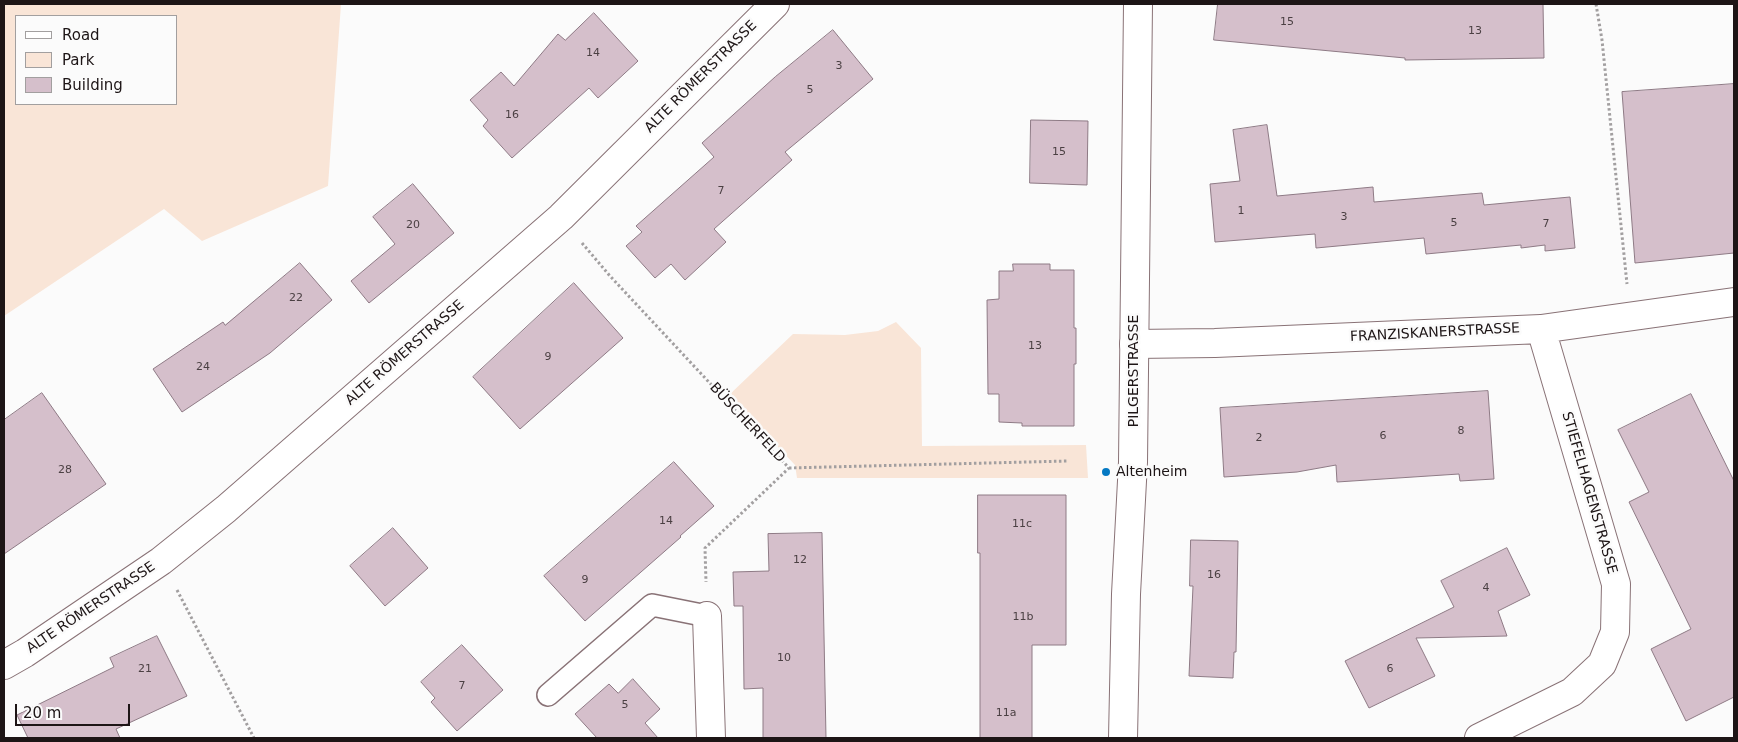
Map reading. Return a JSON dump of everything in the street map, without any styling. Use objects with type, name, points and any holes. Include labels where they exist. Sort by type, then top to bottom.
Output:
[{"type":"street","name":"ALTE RÖMERSTRASSE","points":[[4,665],[25,653],[161,561],[226,508],[561,217],[775,4]]},
{"type":"street","name":"PILGERSTRASSE","points":[[1123,738],[1126,594],[1133,462],[1138,4]]},
{"type":"street","name":"FRANZISKANERSTRASSE","points":[[1134,344],[1215,343],[1541,329],[1734,302]]},
{"type":"street","name":"STIEFELHAGENSTRASSE","points":[[1479,738],[1572,692],[1602,664],[1615,632],[1616,584],[1541,329]]},
{"type":"street","points":[[707,616],[711,738]]},
{"type":"lane","points":[[548,695],[652,605],[707,616]]},
{"type":"path","points":[[1596,4],[1602,40],[1623,246]]},
{"type":"path","name":"BÜSCHERFELD","points":[[561,217],[610,276],[789,468],[705,548],[707,616]]},
{"type":"path","points":[[789,468],[1068,461]]},
{"type":"path","points":[[194,622],[254,738]]},
{"type":"green space","points":[[4,4],[341,4],[328,186],[202,241],[164,209],[4,316]]},
{"type":"green space","points":[[896,322],[921,348],[922,446],[1086,445],[1088,478],[797,478],[795,465],[729,395],[793,334],[845,335],[878,331]]},
{"type":"building","points":[[1218,4],[1543,4],[1544,58],[1405,60],[1405,58],[1214,40]]},
{"type":"building","points":[[594,13],[638,61],[598,98],[589,88],[512,158],[483,126],[488,120],[470,100],[501,72],[514,86],[558,34],[565,40]]},
{"type":"building","points":[[833,30],[873,79],[785,152],[792,160],[714,229],[726,242],[685,280],[671,264],[655,278],[626,246],[642,232],[636,226],[714,157],[702,143],[775,77]]},
{"type":"building","points":[[1734,84],[1734,253],[1635,263],[1622,92]]},
{"type":"building","points":[[1031,120],[1088,121],[1087,185],[1030,183]]},
{"type":"building","points":[[1267,125],[1277,196],[1373,187],[1374,202],[1482,193],[1484,205],[1570,197],[1575,248],[1545,251],[1545,245],[1521,248],[1521,245],[1426,254],[1424,238],[1316,248],[1315,234],[1215,242],[1210,184],[1240,181],[1233,130]]},
{"type":"building","points":[[413,184],[454,233],[369,303],[351,281],[395,244],[373,217]]},
{"type":"building","points":[[300,263],[332,300],[270,353],[182,412],[153,369],[223,322],[225,325]]},
{"type":"building","points":[[1013,264],[1050,264],[1050,270],[1074,270],[1076,364],[1074,364],[1074,426],[1022,426],[1022,423],[999,422],[999,394],[988,394],[987,300],[999,299],[999,271],[1013,271]]},
{"type":"building","points":[[574,283],[623,338],[520,429],[473,377]]},
{"type":"building","points":[[1488,391],[1494,479],[1460,481],[1459,474],[1337,482],[1336,465],[1297,472],[1224,477],[1220,408]]},
{"type":"building","points":[[42,393],[106,484],[4,554],[4,420]]},
{"type":"building","points":[[1691,394],[1734,481],[1734,697],[1686,721],[1651,649],[1691,629],[1629,502],[1649,492],[1618,430]]},
{"type":"building","points":[[674,462],[714,506],[585,621],[544,576]]},
{"type":"building","points":[[978,495],[1066,495],[1066,645],[1032,645],[1032,738],[980,738],[980,553],[978,553]]},
{"type":"building","points":[[393,528],[428,568],[385,606],[350,566]]},
{"type":"building","points":[[822,533],[826,738],[763,738],[763,688],[744,689],[743,606],[734,606],[733,572],[769,571],[768,534]]},
{"type":"building","points":[[1191,540],[1238,541],[1236,652],[1234,652],[1233,678],[1189,676],[1193,586],[1190,586]]},
{"type":"building","points":[[1507,548],[1530,595],[1498,611],[1507,636],[1416,638],[1435,676],[1369,708],[1345,661],[1454,607],[1441,581]]},
{"type":"building","points":[[157,636],[187,696],[116,729],[120,738],[28,738],[17,715],[114,667],[110,658]]},
{"type":"building","points":[[462,645],[503,690],[457,731],[431,702],[435,698],[421,682]]},
{"type":"building","points":[[633,679],[660,709],[645,723],[658,738],[597,738],[575,714],[609,684],[618,693]]},
{"type":"place","name":"Altenheim","points":[[1106,472]]}]
